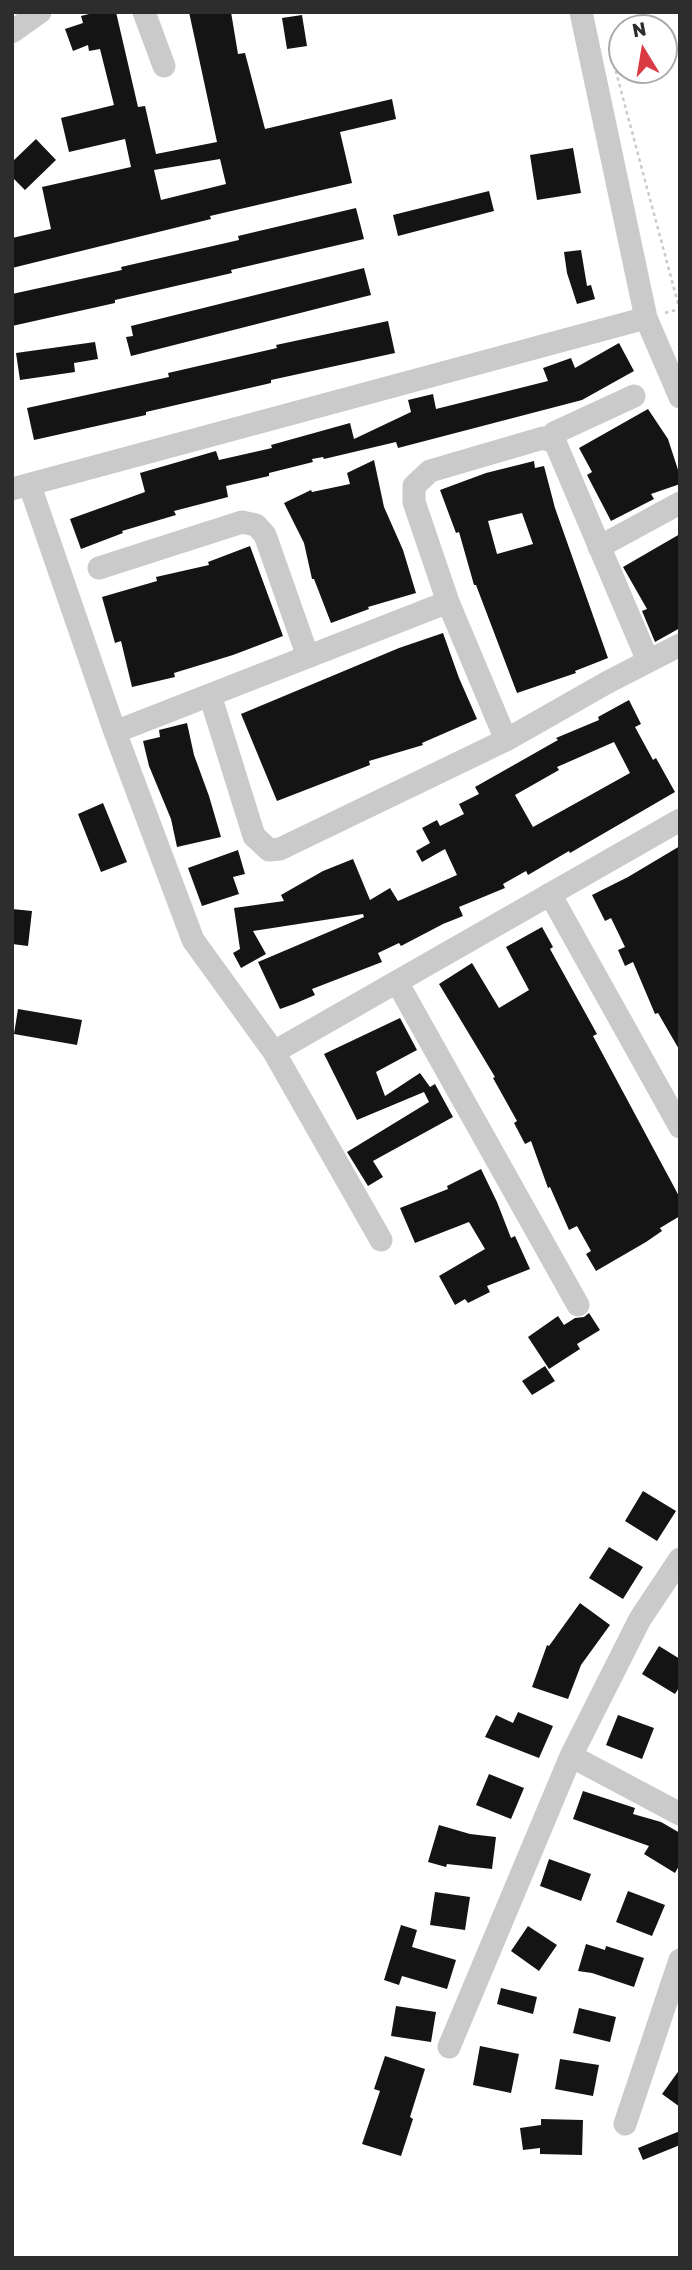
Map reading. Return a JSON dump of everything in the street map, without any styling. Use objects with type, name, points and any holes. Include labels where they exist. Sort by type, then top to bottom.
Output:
[{"type":"street","points":[[12,32],[40,12]]},
{"type":"street","points":[[144,12],[164,66]]},
{"type":"street","points":[[581,12],[646,317],[680,397]]},
{"type":"street","points":[[381,1240],[274,1052],[193,940],[21,488],[646,317]]},
{"type":"street","points":[[549,440],[554,433],[634,396]]},
{"type":"street","points":[[506,740],[448,602],[414,502],[414,486],[429,471],[543,438],[555,442],[648,661]]},
{"type":"street","points":[[599,547],[680,503]]},
{"type":"street","points":[[99,568],[242,522],[256,525],[265,535],[308,657]]},
{"type":"street","points":[[115,732],[448,602]]},
{"type":"street","points":[[211,695],[254,836],[269,850],[280,849],[506,740],[680,645]]},
{"type":"street","points":[[274,1052],[680,820]]},
{"type":"street","points":[[550,894],[680,1127]]},
{"type":"street","points":[[397,982],[578,1305]]},
{"type":"street","points":[[449,2047],[571,1756],[640,1619],[680,1559]]},
{"type":"street","points":[[571,1756],[680,1814]]},
{"type":"street","points":[[625,2124],[674,1999],[680,1960]]},
{"type":"path","points":[[619,84],[680,311]]},
{"type":"building","points":[[97,12],[116,12],[138,107],[145,106],[156,154],[217,142],[189,12],[231,12],[238,54],[245,53],[265,129],[392,99],[396,119],[340,132],[352,183],[210,216],[211,219],[12,268],[12,238],[51,229],[42,187],[131,167],[125,139],[69,152],[61,118],[114,105],[100,49],[89,51],[88,45],[73,51],[65,29],[83,23],[81,16]],"holes":[[[220,159],[226,184],[161,200],[154,170]]]},
{"type":"building","points":[[302,15],[307,46],[287,49],[282,18]]},
{"type":"building","points":[[36,139],[56,160],[25,190],[12,177],[12,162]]},
{"type":"building","points":[[573,148],[581,193],[537,200],[530,155]]},
{"type":"building","points":[[489,191],[494,211],[398,236],[393,215]]},
{"type":"building","points":[[356,208],[364,239],[231,270],[232,273],[115,300],[115,303],[12,326],[12,294],[122,270],[121,267],[239,240],[238,236]]},
{"type":"building","points":[[581,250],[587,286],[591,285],[595,299],[577,304],[567,273],[564,252]]},
{"type":"building","points":[[364,268],[371,295],[131,356],[126,337],[133,336],[131,326]]},
{"type":"building","points":[[388,321],[395,353],[271,380],[271,383],[146,412],[146,415],[34,440],[27,408],[169,377],[168,373],[277,348],[276,345]]},
{"type":"building","points":[[95,342],[98,359],[74,363],[75,372],[20,380],[16,353]]},
{"type":"building","points":[[619,343],[634,371],[582,400],[398,448],[396,442],[324,459],[312,459],[313,462],[269,473],[269,476],[226,486],[228,497],[174,511],[176,515],[122,531],[123,533],[81,549],[70,519],[145,492],[140,473],[216,451],[219,460],[272,448],[271,445],[350,423],[354,439],[411,412],[408,400],[433,394],[436,409],[548,381],[543,368],[571,358],[575,368]]},
{"type":"building","points":[[648,409],[668,439],[680,484],[651,494],[654,499],[611,521],[587,475],[592,472],[579,448]]},
{"type":"building","points":[[374,460],[384,507],[403,550],[416,593],[368,607],[369,609],[331,623],[312,579],[304,543],[284,503],[311,490],[312,492],[350,484],[347,473]]},
{"type":"building","points":[[534,461],[535,468],[544,466],[555,508],[608,658],[575,671],[576,673],[517,693],[474,585],[459,532],[456,533],[440,490],[486,473]],"holes":[[[522,513],[533,544],[497,554],[488,521]]]},
{"type":"building","points":[[680,534],[680,628],[655,642],[642,611],[647,609],[623,567]]},
{"type":"building","points":[[250,546],[283,636],[174,673],[175,677],[132,687],[121,641],[115,643],[102,597],[157,581],[156,577],[209,565],[208,562]]},
{"type":"building","points":[[443,633],[477,719],[422,743],[423,745],[369,761],[370,765],[277,801],[241,714],[399,648]]},
{"type":"building","points":[[629,700],[641,724],[635,727],[675,792],[570,853],[569,851],[528,875],[526,871],[503,884],[505,888],[459,907],[463,916],[401,946],[399,943],[378,953],[382,962],[312,989],[315,995],[294,1004],[280,1009],[258,962],[364,917],[363,914],[253,931],[266,954],[241,968],[233,953],[240,949],[234,908],[284,901],[281,895],[323,871],[353,859],[370,900],[390,888],[398,901],[457,875],[445,849],[422,862],[416,851],[430,843],[422,828],[437,820],[440,826],[464,814],[459,804],[479,794],[475,787],[558,740],[556,738],[599,720],[598,717]],"holes":[[[614,742],[630,773],[533,827],[515,795],[559,770],[557,767]]]},
{"type":"building","points":[[187,723],[194,755],[221,837],[177,847],[171,819],[149,766],[143,741],[160,737],[159,730]]},
{"type":"building","points":[[103,803],[127,862],[101,872],[78,814]]},
{"type":"building","points":[[680,846],[680,1051],[658,1013],[655,1014],[633,962],[625,966],[618,950],[625,947],[611,918],[605,921],[592,895]]},
{"type":"building","points":[[238,850],[245,874],[233,877],[239,894],[202,906],[188,868]]},
{"type":"building","points":[[12,909],[32,911],[28,946],[12,944]]},
{"type":"building","points":[[542,927],[553,947],[550,949],[597,1034],[593,1036],[680,1198],[680,1216],[660,1228],[662,1231],[646,1242],[596,1271],[586,1254],[591,1251],[577,1226],[569,1230],[550,1187],[548,1188],[531,1141],[525,1144],[514,1123],[517,1121],[493,1078],[495,1077],[439,984],[472,963],[499,1008],[529,990],[506,947]]},
{"type":"building","points":[[18,1009],[82,1020],[77,1045],[14,1034]]},
{"type":"building","points":[[400,1018],[417,1050],[376,1072],[385,1096],[420,1073],[430,1087],[435,1084],[453,1117],[373,1161],[383,1177],[368,1186],[347,1152],[429,1102],[424,1092],[357,1120],[324,1054]]},
{"type":"building","points":[[481,1169],[511,1238],[515,1236],[530,1269],[487,1286],[490,1292],[468,1303],[465,1299],[455,1305],[439,1276],[485,1249],[469,1222],[415,1243],[400,1208],[448,1189],[447,1186]]},
{"type":"building","points":[[589,1313],[600,1330],[577,1344],[580,1349],[549,1369],[528,1337],[558,1316],[564,1325]]},
{"type":"building","points":[[545,1366],[555,1381],[532,1395],[522,1381]]},
{"type":"building","points":[[643,1491],[676,1511],[657,1541],[625,1521]]},
{"type":"building","points":[[609,1547],[643,1567],[623,1599],[589,1578]]},
{"type":"building","points":[[580,1603],[610,1625],[581,1665],[568,1699],[532,1687],[547,1645],[549,1646]]},
{"type":"building","points":[[659,1646],[680,1659],[680,1686],[675,1694],[642,1674]]},
{"type":"building","points":[[518,1712],[553,1726],[539,1758],[485,1737],[496,1715],[513,1723]]},
{"type":"building","points":[[618,1715],[654,1728],[642,1759],[606,1745]]},
{"type":"building","points":[[489,1774],[524,1788],[511,1819],[476,1805]]},
{"type":"building","points":[[583,1791],[635,1808],[633,1814],[661,1822],[680,1833],[680,1864],[675,1873],[644,1854],[649,1846],[573,1819]]},
{"type":"building","points":[[439,1825],[470,1834],[496,1837],[492,1869],[447,1864],[446,1867],[428,1862]]},
{"type":"building","points":[[549,1859],[591,1874],[581,1901],[540,1886]]},
{"type":"building","points":[[628,1891],[665,1905],[652,1936],[616,1922]]},
{"type":"building","points":[[435,1892],[470,1897],[465,1930],[430,1925]]},
{"type":"building","points":[[401,1925],[417,1930],[412,1947],[456,1960],[447,1989],[402,1976],[399,1985],[384,1980]]},
{"type":"building","points":[[528,1926],[557,1945],[539,1971],[511,1951]]},
{"type":"building","points":[[586,1944],[605,1950],[606,1946],[644,1958],[634,1987],[578,1971]]},
{"type":"building","points":[[501,1988],[537,1997],[533,2014],[497,2004]]},
{"type":"building","points":[[396,2006],[436,2012],[431,2042],[391,2036]]},
{"type":"building","points":[[579,2008],[616,2017],[610,2042],[573,2033]]},
{"type":"building","points":[[480,2046],[519,2054],[511,2093],[473,2085]]},
{"type":"building","points":[[385,2056],[425,2069],[401,2156],[362,2144],[380,2091],[374,2089]]},
{"type":"building","points":[[560,2059],[599,2065],[593,2096],[555,2089]]},
{"type":"building","points":[[680,2069],[680,2107],[662,2094]]},
{"type":"building","points":[[541,2119],[583,2120],[582,2155],[540,2154],[540,2148],[523,2150],[520,2128],[541,2125]]},
{"type":"building","points":[[680,2131],[680,2145],[643,2160],[638,2148]]}]
